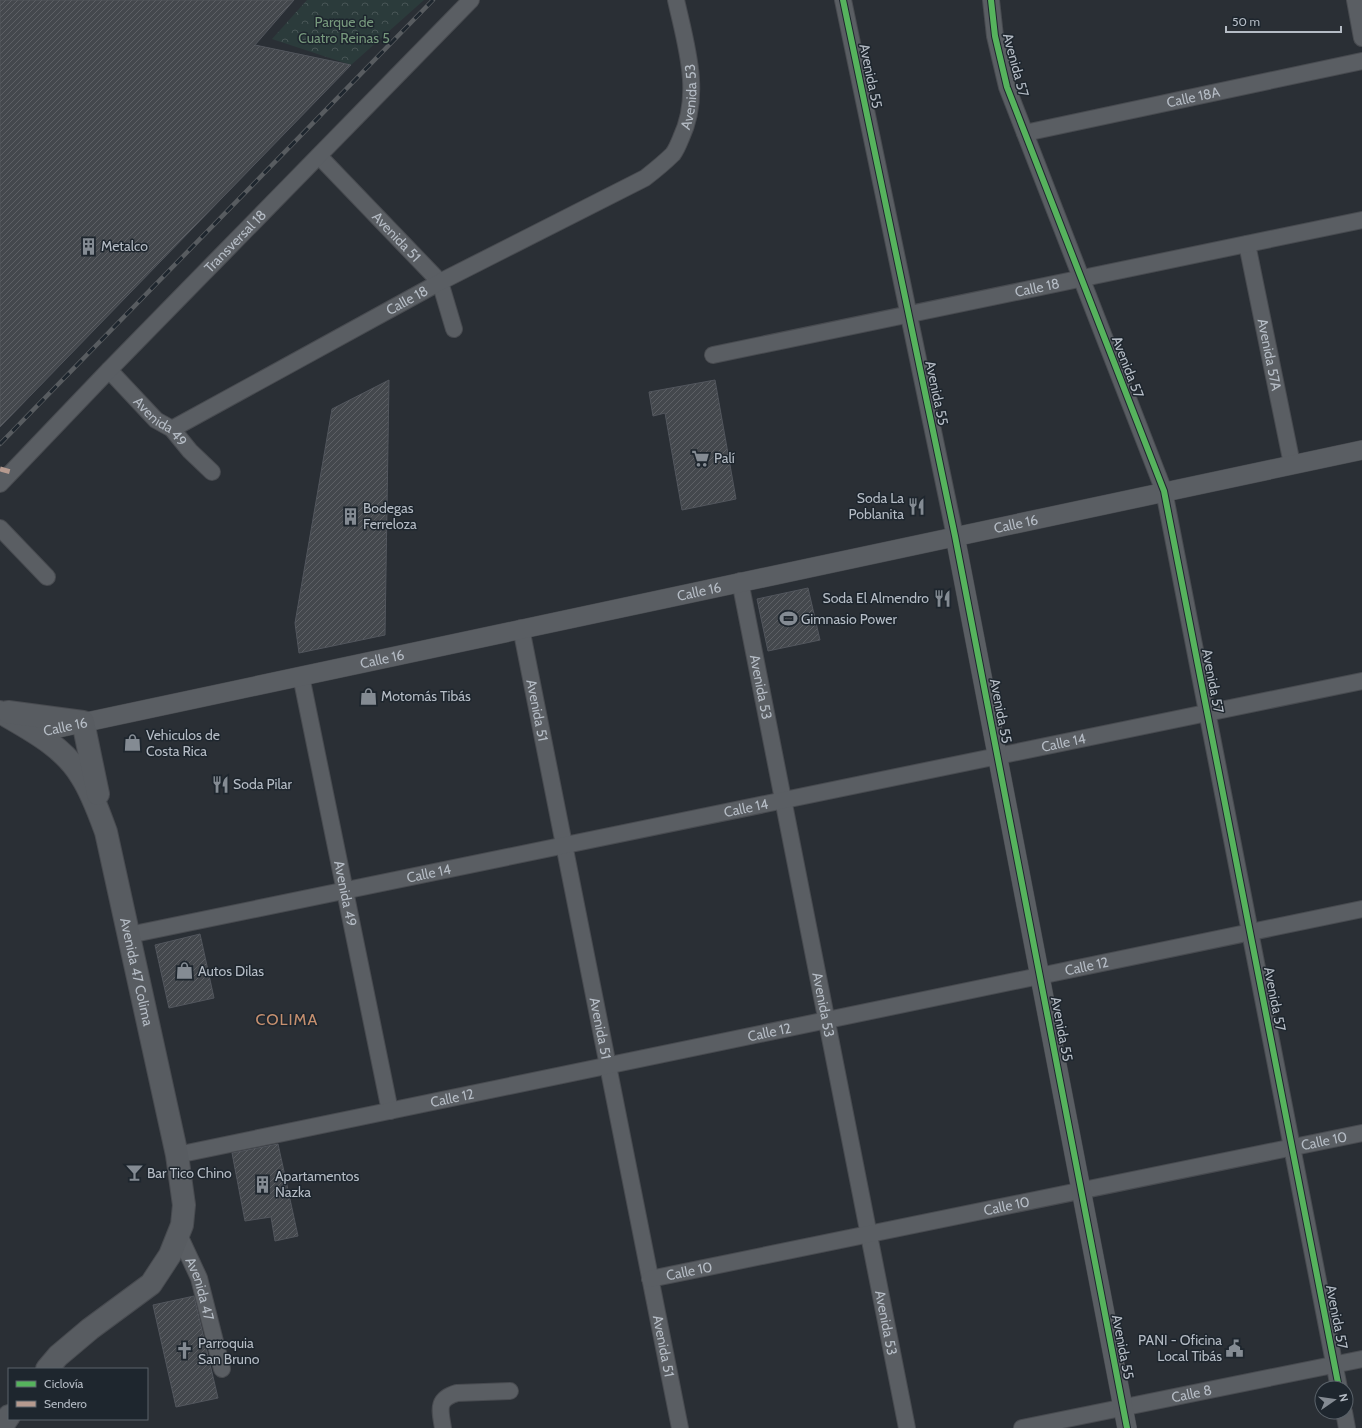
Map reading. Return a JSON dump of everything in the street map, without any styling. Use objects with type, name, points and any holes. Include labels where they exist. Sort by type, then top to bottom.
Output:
[{"type":"main road","points":[[0,711],[82,722],[106,832]]},
{"type":"main road","name":"Avenida 47 Colima","points":[[0,711],[35,733],[67,758],[81,775],[93,799],[106,832],[177,1155],[184,1205],[182,1225],[179,1235],[170,1255],[151,1284],[90,1329],[58,1356],[48,1368]]},
{"type":"main road","points":[[1,1428],[8,1418]]},
{"type":"street","name":"Transversal 18","points":[[0,484],[109,370],[471,0]]},
{"type":"street","name":"Avenida 53","points":[[645,178],[674,153],[687,126],[692,99],[691,71],[676,0]]},
{"type":"street","name":"Avenida 55","points":[[843,0],[955,536],[1127,1428]]},
{"type":"street","name":"Avenida 57","points":[[991,0],[995,36],[1007,87],[1164,492],[1337,1380]]},
{"type":"street","points":[[1355,0],[1362,38]]},
{"type":"street","name":"Calle 18A","points":[[1025,133],[1362,61]]},
{"type":"street","name":"Avenida 51","points":[[319,156],[440,282],[454,329]]},
{"type":"street","name":"Calle 18","points":[[172,429],[440,282],[645,178]]},
{"type":"street","name":"Calle 18","points":[[713,355],[1362,220]]},
{"type":"street","name":"Avenida 57A","points":[[1247,244],[1292,464]]},
{"type":"street","name":"Avenida 49","points":[[109,370],[156,420],[172,429],[190,451],[212,472]]},
{"type":"street","name":"Calle 16","points":[[35,733],[521,628],[1362,450]]},
{"type":"street","points":[[0,528],[47,577]]},
{"type":"street","name":"Avenida 53","points":[[740,582],[907,1428]]},
{"type":"street","name":"Avenida 51","points":[[521,628],[680,1428]]},
{"type":"street","name":"Avenida 49","points":[[301,676],[390,1111]]},
{"type":"street","name":"Calle 14","points":[[129,935],[1362,681]]},
{"type":"street","name":"Calle 12","points":[[177,1155],[1362,909]]},
{"type":"street","name":"Calle 10","points":[[650,1280],[1362,1133]]},
{"type":"street","name":"Avenida 47","points":[[179,1235],[199,1278],[222,1369]]},
{"type":"street","name":"Calle 8","points":[[1022,1428],[1362,1359]]},
{"type":"street","points":[[443,1428],[440,1405],[443,1399],[449,1395],[457,1393],[510,1391]]},
{"type":"green space","name":"Parque de Cuatro Reinas 5","points":[[307,0],[424,0],[351,65],[272,39]]},
{"type":"building","name":"Metalco","points":[[0,0],[294,0],[255,45],[351,65],[0,427]]},
{"type":"building","name":"Bodegas Ferreloza","points":[[389,380],[385,635],[299,653],[295,623],[332,409]]},
{"type":"building","name":"Palí","points":[[715,380],[736,499],[682,510],[665,413],[653,416],[649,392]]},
{"type":"building","name":"Gimnasio Power","points":[[808,588],[820,640],[768,651],[757,599]]},
{"type":"building","name":"Autos Dilas","points":[[200,934],[214,998],[169,1008],[155,945]]},
{"type":"building","name":"Apartamentos Nazka","points":[[278,1144],[298,1236],[275,1241],[271,1217],[245,1221],[232,1153]]},
{"type":"building","name":"Parroquia San Bruno","points":[[194,1296],[218,1398],[176,1407],[153,1305]]},
{"type":"railway","points":[[0,444],[433,0]]},
{"type":"marked path","points":[[0,469],[11,472]]},
{"type":"cycle path","points":[[843,0],[955,536],[1127,1428]]},
{"type":"cycle path","points":[[991,0],[995,36],[1007,87],[1164,491],[1337,1380]]},
{"type":"place","name":"Metalco","points":[[88,246]]},
{"type":"place","name":"Palí","points":[[701,458]]},
{"type":"place","name":"Soda La Poblanita","points":[[917,506]]},
{"type":"place","name":"Bodegas Ferreloza","points":[[350,516]]},
{"type":"place","name":"Soda El Almendro","points":[[942,598]]},
{"type":"place","name":"Gimnasio Power","points":[[788,619]]},
{"type":"place","name":"Motomás Tibás","points":[[368,696]]},
{"type":"place","name":"Vehiculos de Costa Rica","points":[[133,743]]},
{"type":"place","name":"Soda Pilar","points":[[220,784]]},
{"type":"place","name":"Autos Dilas","points":[[185,971]]},
{"type":"place","name":"Bar Tico Chino","points":[[134,1173]]},
{"type":"place","name":"Apartamentos Nazka","points":[[262,1184]]},
{"type":"place","name":"PANI - Oficina Local Tibás","points":[[1235,1348]]},
{"type":"place","name":"Parroquia San Bruno","points":[[185,1351]]},
{"type":"district","name":"COLIMA","points":[[287,1019]]}]
